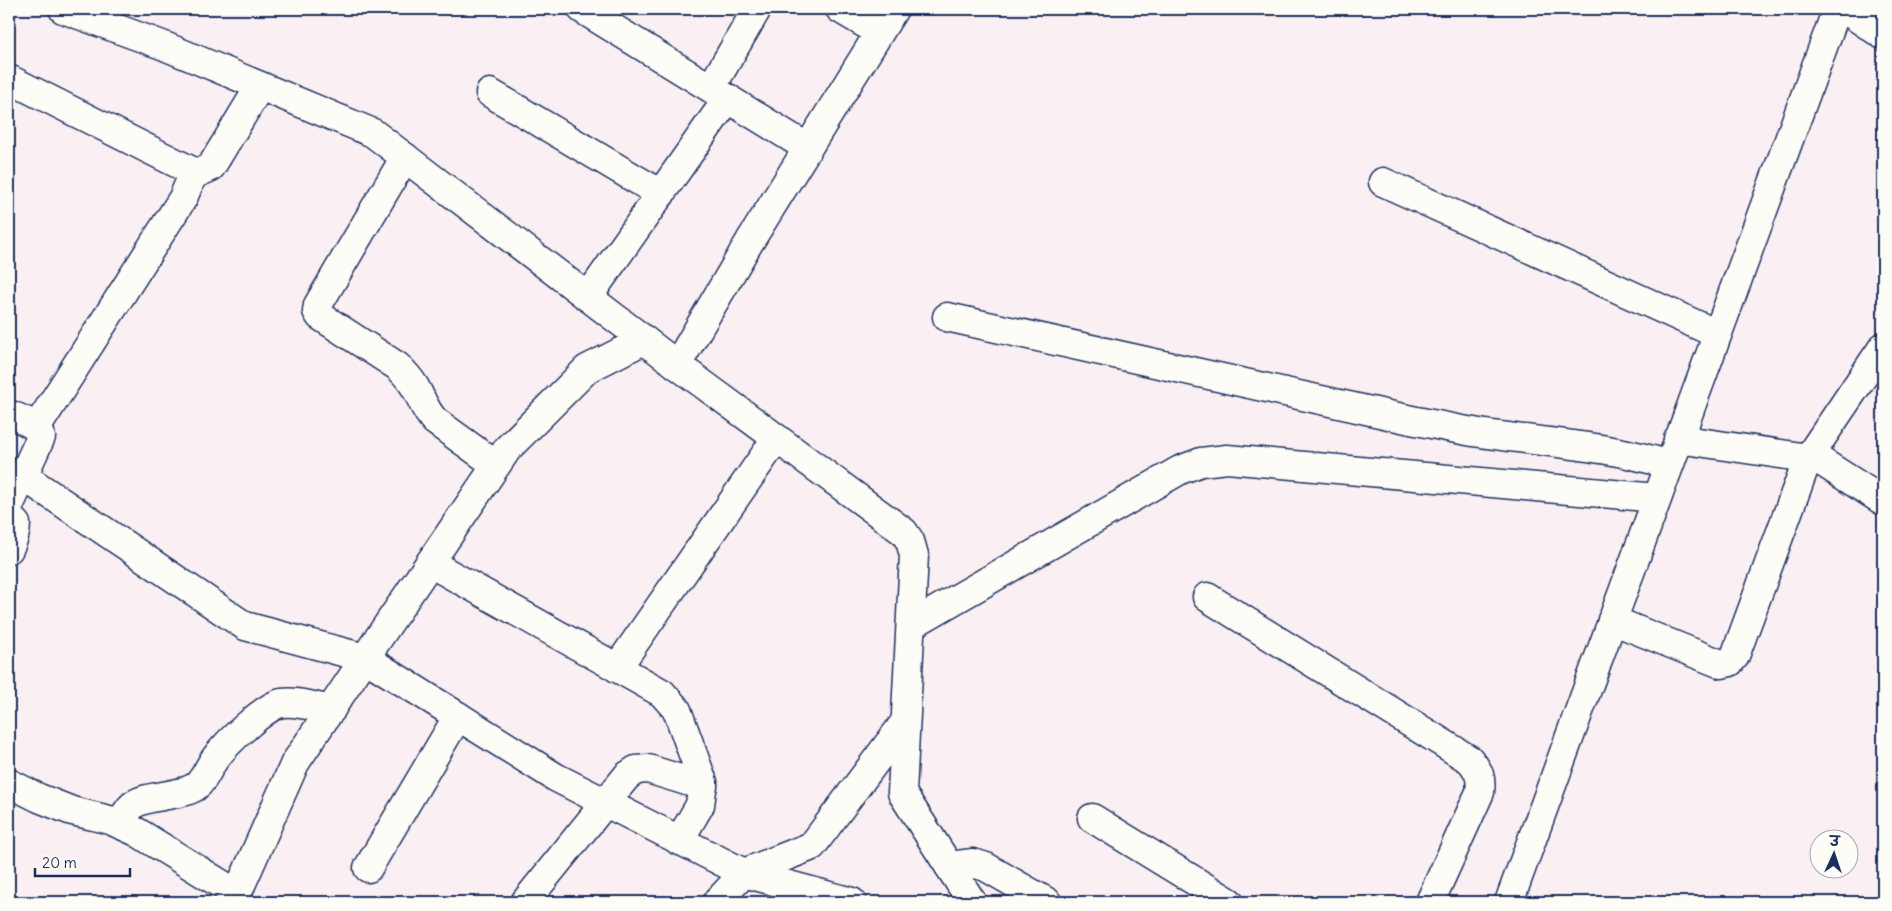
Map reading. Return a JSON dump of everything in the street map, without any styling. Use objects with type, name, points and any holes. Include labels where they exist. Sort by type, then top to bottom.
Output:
[{"type":"street","points":[[63,9],[162,45],[373,133],[677,365],[904,532],[910,541],[914,554],[902,792],[972,902]]},
{"type":"street","points":[[582,9],[808,148]]},
{"type":"street","points":[[588,297],[660,194],[720,93],[757,9]]},
{"type":"street","points":[[840,9],[879,32]]},
{"type":"street","points":[[677,365],[750,241],[894,9]]},
{"type":"street","points":[[1509,902],[1837,9]]},
{"type":"street","points":[[1844,9],[1883,35]]},
{"type":"street","points":[[9,79],[194,172],[200,172],[211,167],[260,86]]},
{"type":"street","points":[[490,93],[660,194]]},
{"type":"street","points":[[405,157],[318,304],[317,311],[320,316],[398,366],[416,388],[428,415],[496,466]]},
{"type":"street","points":[[37,427],[183,198],[194,172]]},
{"type":"street","points":[[1383,182],[1717,334]]},
{"type":"street","points":[[947,316],[1416,421],[1479,433],[1621,452],[1669,464]]},
{"type":"street","points":[[9,783],[39,798],[72,811],[120,824],[137,832],[235,898],[295,763],[508,448],[587,370],[644,340]]},
{"type":"street","points":[[1612,620],[1721,664],[1730,662],[1735,656],[1808,458],[1883,347]]},
{"type":"street","points":[[9,414],[37,427],[41,437],[9,506]]},
{"type":"street","points":[[617,668],[776,439]]},
{"type":"street","points":[[1678,439],[1808,458],[1822,462],[1883,501]]},
{"type":"street","points":[[911,625],[1180,470],[1201,462],[1227,459],[1657,498]]},
{"type":"street","points":[[23,476],[246,626],[366,658],[555,777],[680,841],[744,873],[852,902]]},
{"type":"street","points":[[9,517],[16,524],[16,536],[9,549]]},
{"type":"street","points":[[430,563],[662,693],[670,701],[676,710],[703,782],[700,805],[680,841]]},
{"type":"street","points":[[1207,597],[1470,760],[1478,770],[1481,782],[1480,792],[1430,902]]},
{"type":"street","points":[[120,824],[130,807],[142,800],[177,794],[196,786],[217,755],[263,712],[273,706],[282,703],[293,703],[331,710]]},
{"type":"street","points":[[368,868],[458,716]]},
{"type":"street","points":[[717,902],[744,873],[812,846],[906,722]]},
{"type":"street","points":[[525,902],[605,802],[627,776],[636,770],[648,769],[703,786]]},
{"type":"street","points":[[1092,818],[1228,902]]},
{"type":"street","points":[[949,866],[973,863],[986,867],[1047,902]]}]
